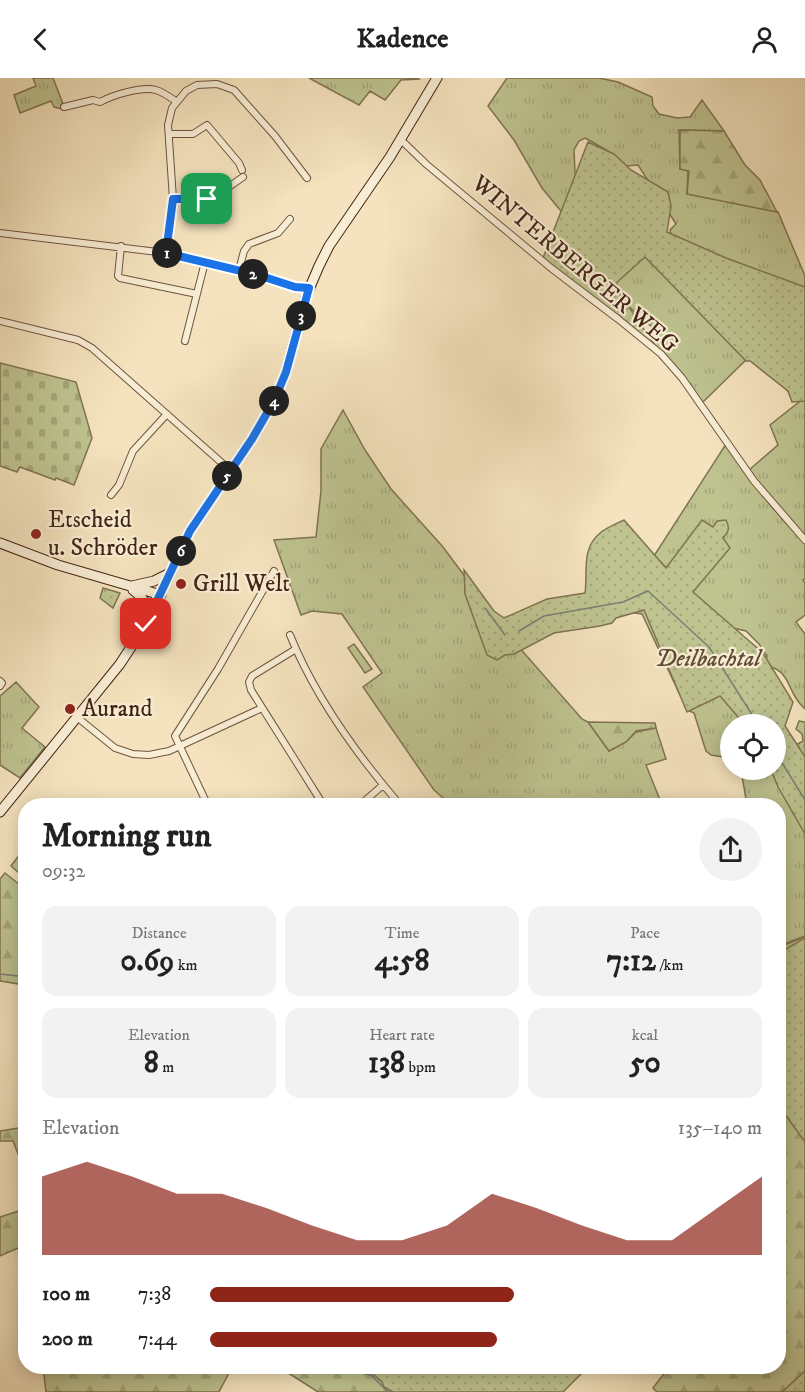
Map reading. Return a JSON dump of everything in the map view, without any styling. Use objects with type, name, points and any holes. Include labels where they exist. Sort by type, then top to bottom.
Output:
[{"type":"main road","points":[[0,812],[78,718],[127,654],[146,624],[190,531],[231,471],[274,401],[286,372],[309,288],[330,246],[437,78]]},
{"type":"main road","points":[[0,543],[58,565],[161,595]]},
{"type":"main road","points":[[129,586],[154,581],[170,573]]},
{"type":"main road","points":[[129,586],[142,597],[147,607],[146,624]]},
{"type":"street","points":[[192,78],[197,85]]},
{"type":"street","points":[[166,253],[173,199],[170,115],[186,91],[197,85],[217,84],[234,90],[276,136],[307,178]]},
{"type":"street","points":[[64,107],[93,100],[100,102],[110,96],[144,89],[160,91],[177,102]]},
{"type":"street","points":[[169,134],[193,134],[207,125],[239,163],[242,174],[213,198],[173,199]]},
{"type":"street","name":"WINTERBERGER WEG","points":[[400,139],[426,164],[542,261],[661,354],[682,378],[754,481],[805,540]]},
{"type":"street","points":[[239,270],[244,251],[249,244],[279,233],[290,219]]},
{"type":"street","points":[[0,232],[166,253],[239,270],[295,287],[309,288]]},
{"type":"street","points":[[121,246],[117,270],[117,276],[120,278],[197,294]]},
{"type":"street","points":[[185,341],[205,262]]},
{"type":"street","points":[[0,321],[78,340],[92,348],[231,471]]},
{"type":"street","points":[[111,495],[119,484],[133,451],[167,414]]},
{"type":"street","points":[[204,798],[175,736],[218,669],[274,571]]},
{"type":"street","points":[[290,635],[338,722],[394,798]]},
{"type":"street","points":[[296,649],[252,676],[249,682],[251,690],[319,798]]},
{"type":"street","points":[[78,718],[102,739],[122,751],[149,755],[159,754],[179,746],[262,708]]},
{"type":"street","points":[[368,798],[383,785]]},
{"type":"green space","points":[[33,78],[53,78],[63,109],[54,107],[51,101],[20,113],[14,95],[36,86]]},
{"type":"green space","points":[[309,78],[419,79],[401,80],[385,100],[370,91],[359,105]]},
{"type":"green space","points":[[507,78],[599,78],[618,82],[652,97],[653,106],[659,114],[677,118],[690,117],[702,100],[724,131],[679,130],[680,169],[688,171],[687,194],[778,212],[805,276],[805,536],[749,470],[778,445],[770,425],[799,402],[771,375],[748,358],[702,403],[653,345],[653,328],[627,305],[611,272],[542,188],[514,140],[488,106]],"holes":[[[585,138],[605,149],[626,166],[638,165],[676,224],[670,230],[672,238],[586,186],[575,173],[574,150],[579,141]]]},
{"type":"green space","points":[[680,130],[724,131],[745,165],[760,180],[777,212],[687,194],[689,171],[680,169]]},
{"type":"green space","points":[[588,142],[614,154],[631,170],[668,192],[671,206],[667,232],[726,258],[805,287],[805,401],[792,402],[788,391],[750,361],[746,361],[645,257],[614,285],[656,347],[543,258]]},
{"type":"green space","points":[[0,363],[76,382],[92,438],[74,485],[20,467],[17,472],[0,466]]},
{"type":"green space","points":[[343,410],[365,450],[391,489],[443,547],[510,637],[582,719],[588,722],[609,751],[626,742],[636,732],[656,728],[666,759],[646,765],[659,798],[443,798],[434,790],[363,687],[382,673],[342,614],[312,611],[301,615],[274,540],[316,537],[321,491],[321,449]]},
{"type":"green space","points":[[726,444],[771,506],[805,543],[805,579],[803,580],[805,583],[805,615],[796,622],[805,634],[805,709],[798,702],[784,675],[769,666],[757,663],[767,656],[759,644],[746,631],[720,625],[685,585],[654,556]]},
{"type":"green space","name":"Deilbachtal","points":[[624,520],[666,568],[702,520],[713,527],[717,521],[726,520],[728,529],[723,538],[730,548],[693,592],[763,653],[793,702],[786,723],[786,714],[735,714],[720,696],[687,712],[644,610],[616,618],[612,623],[554,633],[514,654],[505,655],[497,660],[487,655],[465,594],[464,570],[494,611],[504,618],[547,599],[585,593],[587,554],[593,540],[601,532]]},
{"type":"green space","points":[[103,588],[120,593],[113,608],[100,598]]},
{"type":"green space","points":[[628,594],[762,714],[720,714],[720,756],[711,755],[706,751],[694,713],[687,710],[642,614],[628,612]]},
{"type":"green space","points":[[354,644],[372,669],[365,673],[348,648]]},
{"type":"green space","points":[[16,682],[39,707],[22,728],[45,747],[20,778],[0,765],[0,696]]},
{"type":"green space","points":[[799,721],[805,722],[805,936],[786,943],[786,798],[746,798],[743,780],[786,780],[786,757],[794,746],[803,741],[802,734],[796,729]]},
{"type":"green space","points":[[588,722],[655,723],[656,728],[636,731],[626,742],[609,751]]},
{"type":"green space","name":"Deilbachtal","points":[[786,728],[805,757],[805,834],[775,780],[786,780]]},
{"type":"green space","points":[[18,857],[18,872],[11,866]]},
{"type":"green space","points":[[5,873],[18,883],[18,984],[0,981],[0,879]]},
{"type":"green space","points":[[805,937],[805,1392],[657,1392],[653,1388],[664,1374],[786,1374],[786,944]]},
{"type":"green space","points":[[805,938],[805,1142],[786,1116],[786,949]]},
{"type":"green space","points":[[18,1128],[18,1154],[13,1141],[0,1141],[0,1131]]},
{"type":"green space","points":[[18,1211],[18,1248],[0,1256],[0,1217]]},
{"type":"green space","points":[[805,1371],[805,1392],[782,1392]]},
{"type":"green space","points":[[44,1374],[228,1374],[219,1392],[46,1392]]},
{"type":"green space","points":[[290,1374],[384,1374],[408,1392],[318,1392]]},
{"type":"green space","points":[[373,1374],[581,1374],[563,1392],[393,1392],[384,1387]]},
{"type":"waterway","points":[[519,631],[544,616],[623,602],[648,591],[709,647],[752,714]]},
{"type":"waterway","points":[[485,608],[505,635]]},
{"type":"waterway","points":[[786,769],[805,800]]},
{"type":"waterway","points":[[0,974],[18,976]]},
{"type":"waterway","points":[[364,1374],[371,1375],[388,1392]]},
{"type":"place","name":"Etscheid u. Schröder","points":[[36,534]]},
{"type":"place","name":"Grill Welt","points":[[181,584]]},
{"type":"place","name":"Aurand","points":[[70,709]]},
{"type":"route","points":[[146,624],[190,531],[252,439],[274,401],[286,372],[309,288],[295,287],[258,275],[166,253],[173,199],[207,199]]}]
